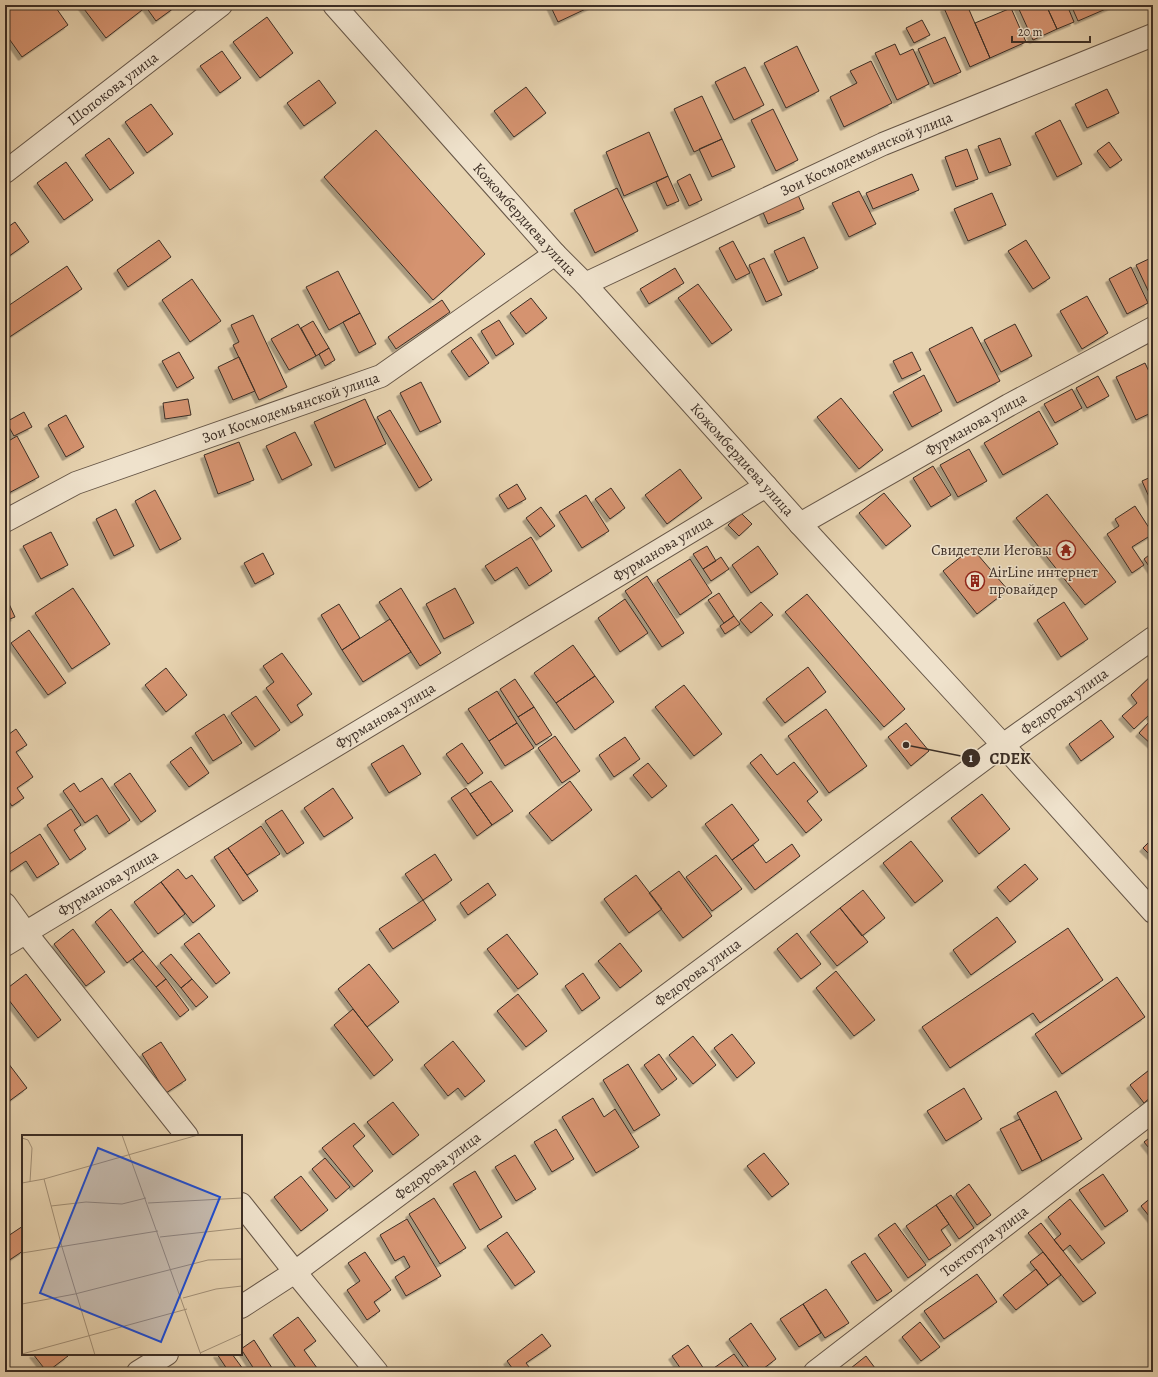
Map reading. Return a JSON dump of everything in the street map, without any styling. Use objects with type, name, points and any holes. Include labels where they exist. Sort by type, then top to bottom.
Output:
[{"type":"street","name":"Шопокова улица","points":[[5,172],[221,5]]},
{"type":"street","name":"Кожомбердиева улица","points":[[334,5],[555,254],[585,284],[800,524],[1004,745],[1153,912]]},
{"type":"street","name":"Зои Космодемьянской улица","points":[[585,284],[883,144],[1153,35]]},
{"type":"street","name":"Зои Космодемьянской улица","points":[[5,521],[76,483],[381,376],[555,254]]},
{"type":"street","name":"Фурманова улица","points":[[800,524],[1009,405],[1153,328]]},
{"type":"street","name":"Фурманова улица","points":[[5,945],[766,486]]},
{"type":"street","name":"Федорова улица","points":[[242,1306],[295,1272],[1004,745],[1153,638]]},
{"type":"street","points":[[5,904],[26,933],[186,1135]]},
{"type":"street","name":"Токтогула улица","points":[[815,1372],[1153,1111]]},
{"type":"street","points":[[242,1205],[377,1372]]},
{"type":"street","points":[[138,1372],[165,1355]]},
{"type":"building","points":[[5,5],[54,5],[68,25],[22,57],[5,33]]},
{"type":"building","points":[[81,5],[172,5],[174,8],[156,21],[146,7],[106,38]]},
{"type":"building","points":[[550,5],[591,5],[592,6],[558,22]]},
{"type":"building","points":[[952,5],[967,5],[990,58],[970,67],[944,8]]},
{"type":"building","points":[[1017,5],[1046,5],[1057,29],[1033,40]]},
{"type":"building","points":[[1046,5],[1067,5],[1074,22],[1057,29]]},
{"type":"building","points":[[1071,5],[1115,5],[1078,21]]},
{"type":"building","points":[[1011,8],[1026,42],[990,58],[975,23]]},
{"type":"building","points":[[267,17],[293,53],[260,78],[233,42]]},
{"type":"building","points":[[922,20],[930,35],[914,43],[906,28]]},
{"type":"building","points":[[945,37],[961,72],[934,84],[918,49]]},
{"type":"building","points":[[895,44],[900,55],[913,49],[929,84],[897,100],[875,53]]},
{"type":"building","points":[[797,46],[819,91],[786,108],[764,63]]},
{"type":"building","points":[[222,51],[241,78],[220,93],[200,66]]},
{"type":"building","points":[[871,61],[892,103],[844,127],[830,97],[857,83],[850,71]]},
{"type":"building","points":[[745,67],[764,105],[734,120],[715,82]]},
{"type":"building","points":[[319,80],[336,103],[304,126],[287,103]]},
{"type":"building","points":[[526,87],[546,113],[514,137],[494,111]]},
{"type":"building","points":[[1107,89],[1119,113],[1087,128],[1075,104]]},
{"type":"building","points":[[702,96],[722,139],[694,152],[674,109]]},
{"type":"building","points":[[151,104],[173,134],[147,153],[125,122]]},
{"type":"building","points":[[773,109],[798,160],[776,171],[751,120]]},
{"type":"building","points":[[1060,120],[1082,164],[1057,177],[1035,133]]},
{"type":"building","points":[[376,130],[485,254],[433,300],[324,177]]},
{"type":"building","points":[[649,132],[668,176],[624,196],[606,152]]},
{"type":"building","points":[[109,138],[134,173],[110,190],[85,155]]},
{"type":"building","points":[[1000,138],[1011,165],[989,173],[978,146]]},
{"type":"building","points":[[722,139],[735,167],[712,177],[699,149]]},
{"type":"building","points":[[1109,142],[1122,160],[1110,168],[1097,151]]},
{"type":"building","points":[[967,149],[978,179],[956,187],[945,157]]},
{"type":"building","points":[[66,162],[93,200],[64,220],[37,183]]},
{"type":"building","points":[[690,174],[702,200],[689,206],[677,181]]},
{"type":"building","points":[[912,174],[919,190],[873,209],[866,193]]},
{"type":"building","points":[[668,176],[679,201],[667,206],[656,182]]},
{"type":"building","points":[[617,188],[638,231],[595,253],[574,210]]},
{"type":"building","points":[[859,191],[876,224],[849,237],[832,203]]},
{"type":"building","points":[[992,193],[1006,225],[968,241],[954,209]]},
{"type":"building","points":[[798,195],[804,209],[768,224],[762,210]]},
{"type":"building","points":[[15,222],[29,242],[5,259],[5,229]]},
{"type":"building","points":[[804,237],[818,268],[788,282],[774,251]]},
{"type":"building","points":[[159,240],[171,257],[128,287],[117,270]]},
{"type":"building","points":[[1026,240],[1050,278],[1033,289],[1008,251]]},
{"type":"building","points":[[733,241],[750,273],[736,280],[719,248]]},
{"type":"building","points":[[1153,257],[1153,301],[1136,265]]},
{"type":"building","points":[[764,258],[782,295],[766,302],[749,265]]},
{"type":"building","points":[[67,266],[82,289],[5,340],[5,308]]},
{"type":"building","points":[[1131,267],[1148,303],[1127,314],[1109,279]]},
{"type":"building","points":[[675,268],[684,283],[649,304],[640,289]]},
{"type":"building","points":[[338,271],[360,313],[329,330],[306,287]]},
{"type":"building","points":[[192,279],[221,321],[190,342],[162,300]]},
{"type":"building","points":[[698,284],[732,330],[712,344],[678,298]]},
{"type":"building","points":[[1087,296],[1108,333],[1082,349],[1060,311]]},
{"type":"building","points":[[531,298],[547,318],[526,334],[510,313]]},
{"type":"building","points":[[442,300],[450,312],[396,349],[388,337]]},
{"type":"building","points":[[360,313],[376,344],[359,353],[343,322]]},
{"type":"building","points":[[253,315],[287,387],[259,400],[233,345],[239,342],[231,325]]},
{"type":"building","points":[[499,320],[514,344],[496,356],[481,331]]},
{"type":"building","points":[[313,321],[329,348],[316,356],[301,328]]},
{"type":"building","points":[[298,324],[316,356],[289,370],[271,339]]},
{"type":"building","points":[[1015,324],[1032,356],[1001,372],[984,340]]},
{"type":"building","points":[[972,327],[1000,381],[957,403],[929,349]]},
{"type":"building","points":[[471,337],[489,363],[469,377],[451,351]]},
{"type":"building","points":[[329,348],[335,360],[325,366],[319,354]]},
{"type":"building","points":[[179,352],[194,378],[177,388],[162,361]]},
{"type":"building","points":[[912,352],[921,370],[902,379],[893,361]]},
{"type":"building","points":[[239,357],[255,391],[233,400],[218,367]]},
{"type":"building","points":[[1145,363],[1153,380],[1153,412],[1136,420],[1116,377]]},
{"type":"building","points":[[924,375],[942,411],[912,427],[893,392]]},
{"type":"building","points":[[1098,376],[1109,396],[1087,408],[1076,388]]},
{"type":"building","points":[[421,382],[441,422],[420,432],[400,393]]},
{"type":"building","points":[[1072,389],[1082,408],[1055,423],[1044,404]]},
{"type":"building","points":[[841,398],[883,450],[859,469],[817,417]]},
{"type":"building","points":[[188,399],[191,415],[165,419],[163,403]]},
{"type":"building","points":[[365,399],[386,444],[335,468],[314,422]]},
{"type":"building","points":[[390,410],[432,480],[419,488],[377,417]]},
{"type":"building","points":[[1039,411],[1058,444],[1003,475],[984,443]]},
{"type":"building","points":[[24,412],[32,427],[14,436],[6,422]]},
{"type":"building","points":[[66,415],[84,447],[66,457],[48,425]]},
{"type":"building","points":[[295,432],[312,465],[282,480],[266,446]]},
{"type":"building","points":[[17,436],[39,477],[5,495],[5,443]]},
{"type":"building","points":[[239,442],[254,480],[218,494],[204,455]]},
{"type":"building","points":[[969,449],[987,481],[958,497],[940,465]]},
{"type":"building","points":[[933,466],[951,495],[931,507],[913,478]]},
{"type":"building","points":[[680,469],[702,498],[667,524],[645,495]]},
{"type":"building","points":[[1153,476],[1153,506],[1142,481]]},
{"type":"building","points":[[517,484],[526,499],[508,509],[499,495]]},
{"type":"building","points":[[611,488],[625,508],[610,519],[595,499]]},
{"type":"building","points":[[155,490],[181,539],[160,550],[135,501]]},
{"type":"building","points":[[884,493],[911,526],[886,546],[859,513]]},
{"type":"building","name":"Свидетели Иеговы","points":[[1047,494],[1116,582],[1085,605],[1016,518]]},
{"type":"building","points":[[586,495],[609,531],[582,548],[559,512]]},
{"type":"building","points":[[1135,506],[1153,534],[1132,547],[1144,565],[1132,573],[1107,534],[1119,526],[1115,519]]},
{"type":"building","points":[[541,507],[555,526],[540,537],[526,518]]},
{"type":"building","points":[[116,509],[134,546],[114,556],[96,519]]},
{"type":"building","points":[[741,513],[752,524],[739,536],[728,525]]},
{"type":"building","points":[[51,532],[68,565],[41,579],[23,546]]},
{"type":"building","points":[[531,537],[552,571],[529,586],[517,567],[495,581],[485,566]]},
{"type":"building","points":[[707,546],[716,561],[703,569],[693,554]]},
{"type":"building","points":[[758,546],[778,574],[751,593],[732,565]]},
{"type":"building","name":"AirLine интернет провайдер","points":[[972,548],[1008,590],[977,614],[943,571]]},
{"type":"building","points":[[1153,552],[1153,572],[1144,559]]},
{"type":"building","points":[[263,553],[274,574],[255,584],[244,563]]},
{"type":"building","points":[[721,557],[729,569],[711,581],[703,569]]},
{"type":"building","points":[[690,559],[712,593],[680,615],[657,580]]},
{"type":"building","points":[[647,576],[684,633],[662,647],[625,591]]},
{"type":"building","points":[[73,588],[110,644],[72,669],[35,613]]},
{"type":"building","points":[[401,588],[441,653],[420,666],[379,602]]},
{"type":"building","points":[[455,588],[474,623],[444,639],[426,604]]},
{"type":"building","points":[[719,593],[734,616],[724,623],[708,600]]},
{"type":"building","points":[[807,594],[905,709],[884,727],[785,612]]},
{"type":"building","points":[[5,595],[15,617],[5,621]]},
{"type":"building","points":[[625,599],[648,633],[620,652],[598,618]]},
{"type":"building","points":[[761,602],[773,615],[751,633],[740,620]]},
{"type":"building","points":[[1064,602],[1088,639],[1061,657],[1037,620]]},
{"type":"building","points":[[339,604],[360,638],[342,650],[321,615]]},
{"type":"building","points":[[734,616],[740,624],[725,634],[720,626]]},
{"type":"building","points":[[390,619],[411,652],[363,682],[342,650]]},
{"type":"building","points":[[29,630],[66,683],[48,695],[11,643]]},
{"type":"building","points":[[573,645],[595,676],[556,703],[534,673]]},
{"type":"building","points":[[282,653],[312,694],[297,705],[303,715],[291,723],[266,688],[274,682],[263,666]]},
{"type":"building","points":[[808,667],[826,692],[785,723],[766,699]]},
{"type":"building","points":[[166,668],[187,695],[166,712],[145,685]]},
{"type":"building","points":[[1153,674],[1153,719],[1149,715],[1134,729],[1122,716],[1137,703],[1131,695]]},
{"type":"building","points":[[595,676],[614,702],[575,730],[556,703]]},
{"type":"building","points":[[515,679],[534,707],[518,717],[500,689]]},
{"type":"building","points":[[684,685],[722,734],[694,756],[655,707]]},
{"type":"building","points":[[497,691],[517,723],[489,741],[468,709]]},
{"type":"building","points":[[256,696],[280,730],[255,747],[231,713]]},
{"type":"building","points":[[534,707],[552,735],[536,745],[518,717]]},
{"type":"building","points":[[826,709],[867,766],[829,793],[788,736]]},
{"type":"building","points":[[224,714],[242,743],[213,761],[195,733]]},
{"type":"building","points":[[1101,720],[1114,737],[1081,761],[1069,744]]},
{"type":"building","points":[[1149,722],[1153,726],[1153,746],[1139,733]]},
{"type":"building","points":[[517,723],[534,748],[505,766],[489,741]]},
{"type":"building","points":[[906,723],[929,751],[911,766],[888,737]]},
{"type":"building","points":[[16,729],[27,745],[16,752],[33,777],[17,788],[24,798],[12,806],[5,796],[5,737]]},
{"type":"building","points":[[555,736],[580,771],[562,783],[538,748]]},
{"type":"building","points":[[625,737],[640,759],[614,777],[599,755]]},
{"type":"building","points":[[462,743],[483,773],[468,784],[446,754]]},
{"type":"building","points":[[403,745],[421,774],[389,793],[371,764]]},
{"type":"building","points":[[191,747],[209,773],[189,787],[170,762]]},
{"type":"building","points":[[761,754],[777,775],[794,762],[818,792],[807,801],[822,820],[806,833],[750,763]]},
{"type":"building","points":[[648,763],[667,786],[652,798],[633,775]]},
{"type":"building","points":[[130,773],[156,811],[141,822],[114,784]]},
{"type":"building","points":[[102,778],[130,820],[109,834],[97,815],[85,823],[63,791],[74,783],[80,792]]},
{"type":"building","points":[[491,781],[513,811],[492,825],[470,794]]},
{"type":"building","points":[[570,781],[592,810],[552,841],[529,813]]},
{"type":"building","points":[[333,788],[353,818],[324,837],[304,808]]},
{"type":"building","points":[[466,788],[492,825],[477,836],[451,798]]},
{"type":"building","points":[[982,794],[1010,829],[979,854],[951,818]]},
{"type":"building","points":[[732,804],[759,840],[732,860],[705,824]]},
{"type":"building","points":[[71,809],[81,825],[74,830],[86,849],[70,860],[47,825]]},
{"type":"building","points":[[282,810],[304,843],[287,854],[265,821]]},
{"type":"building","points":[[261,826],[280,854],[247,875],[228,848]]},
{"type":"building","points":[[40,834],[59,864],[37,878],[26,861],[5,875],[5,857]]},
{"type":"building","points":[[1153,838],[1153,858],[1143,848]]},
{"type":"building","points":[[911,841],[943,881],[915,903],[883,863]]},
{"type":"building","points":[[792,844],[800,856],[755,890],[732,860],[753,845],[766,863]]},
{"type":"building","points":[[228,848],[258,891],[243,901],[214,857]]},
{"type":"building","points":[[435,854],[452,880],[423,900],[405,874]]},
{"type":"building","points":[[716,855],[742,889],[712,911],[686,877]]},
{"type":"building","points":[[1025,864],[1038,879],[1010,902],[997,887]]},
{"type":"building","points":[[178,869],[186,879],[192,875],[215,906],[193,923],[161,882]]},
{"type":"building","points":[[679,871],[712,916],[683,938],[649,893]]},
{"type":"building","points":[[636,875],[662,909],[629,933],[604,899]]},
{"type":"building","points":[[161,882],[185,914],[158,934],[134,902]]},
{"type":"building","points":[[488,883],[496,895],[468,915],[460,903]]},
{"type":"building","points":[[863,890],[885,918],[862,936],[840,908]]},
{"type":"building","points":[[423,900],[436,920],[393,949],[379,929]]},
{"type":"building","points":[[840,908],[868,942],[837,966],[810,932]]},
{"type":"building","points":[[111,909],[143,951],[127,963],[95,922]]},
{"type":"building","points":[[997,917],[1016,942],[971,975],[953,950]]},
{"type":"building","points":[[1068,928],[1103,980],[1040,1023],[1033,1013],[950,1068],[922,1027]]},
{"type":"building","points":[[73,929],[105,972],[86,986],[54,944]]},
{"type":"building","points":[[199,933],[230,973],[216,984],[184,944]]},
{"type":"building","points":[[797,933],[821,964],[801,979],[777,949]]},
{"type":"building","points":[[507,934],[538,974],[518,989],[487,949]]},
{"type":"building","points":[[620,943],[642,971],[620,988],[598,961]]},
{"type":"building","points":[[143,951],[166,979],[156,987],[133,959]]},
{"type":"building","points":[[171,954],[192,979],[181,988],[160,963]]},
{"type":"building","points":[[369,964],[399,1002],[367,1027],[338,989]]},
{"type":"building","points":[[836,971],[875,1020],[854,1036],[816,988]]},
{"type":"building","points":[[583,973],[600,998],[582,1011],[565,986]]},
{"type":"building","points":[[26,974],[61,1020],[38,1038],[5,995],[5,990]]},
{"type":"building","points":[[1117,977],[1145,1017],[1062,1074],[1035,1034]]},
{"type":"building","points":[[166,979],[189,1010],[180,1017],[156,987]]},
{"type":"building","points":[[192,979],[208,997],[196,1007],[181,988]]},
{"type":"building","points":[[518,994],[547,1031],[526,1047],[497,1011]]},
{"type":"building","points":[[353,1009],[393,1060],[374,1076],[334,1025]]},
{"type":"building","points":[[732,1034],[755,1063],[737,1078],[714,1048]]},
{"type":"building","points":[[693,1036],[716,1065],[693,1084],[669,1055]]},
{"type":"building","points":[[453,1041],[485,1081],[465,1097],[458,1088],[448,1096],[424,1065]]},
{"type":"building","points":[[161,1042],[186,1080],[166,1093],[142,1054]]},
{"type":"building","points":[[659,1054],[677,1079],[662,1090],[644,1065]]},
{"type":"building","points":[[5,1059],[27,1088],[8,1102],[5,1099]]},
{"type":"building","points":[[628,1064],[660,1115],[634,1131],[603,1080]]},
{"type":"building","points":[[1153,1067],[1153,1095],[1144,1103],[1130,1085]]},
{"type":"building","points":[[964,1088],[982,1119],[946,1141],[927,1111]]},
{"type":"building","points":[[1056,1091],[1082,1139],[1042,1161],[1017,1113]]},
{"type":"building","points":[[593,1098],[604,1117],[615,1109],[639,1147],[596,1173],[562,1117]]},
{"type":"building","points":[[393,1102],[419,1135],[393,1155],[367,1122]]},
{"type":"building","points":[[1020,1119],[1042,1161],[1022,1171],[1000,1129]]},
{"type":"building","points":[[354,1123],[365,1136],[353,1146],[373,1171],[354,1187],[322,1148]]},
{"type":"building","points":[[556,1129],[574,1159],[552,1172],[534,1142]]},
{"type":"building","points":[[1153,1135],[1153,1153],[1144,1142]]},
{"type":"building","points":[[764,1153],[789,1184],[772,1197],[747,1166]]},
{"type":"building","points":[[515,1155],[536,1189],[516,1201],[495,1167]]},
{"type":"building","points":[[325,1158],[350,1187],[336,1199],[312,1169]]},
{"type":"building","points":[[475,1171],[502,1217],[480,1230],[453,1184]]},
{"type":"building","points":[[1103,1174],[1128,1211],[1105,1227],[1079,1190]]},
{"type":"building","points":[[301,1176],[328,1210],[301,1231],[274,1197]]},
{"type":"building","points":[[969,1184],[991,1215],[977,1225],[956,1194]]},
{"type":"building","points":[[951,1195],[974,1228],[959,1239],[936,1205]]},
{"type":"building","points":[[1153,1196],[1153,1221],[1141,1206]]},
{"type":"building","points":[[434,1198],[466,1248],[440,1264],[409,1214]]},
{"type":"building","points":[[1070,1199],[1105,1243],[1082,1260],[1070,1245],[1063,1251],[1054,1240],[1061,1234],[1048,1217]]},
{"type":"building","points":[[936,1205],[949,1224],[941,1230],[951,1245],[929,1260],[906,1226]]},
{"type":"building","points":[[407,1219],[441,1276],[406,1296],[395,1277],[410,1267],[404,1256],[395,1261],[380,1235]]},
{"type":"building","points":[[895,1223],[926,1265],[908,1278],[878,1235]]},
{"type":"building","points":[[1041,1223],[1096,1293],[1083,1302],[1028,1233]]},
{"type":"building","points":[[22,1227],[22,1252],[5,1263],[5,1238]]},
{"type":"building","points":[[507,1232],[535,1272],[515,1286],[487,1246]]},
{"type":"building","points":[[365,1252],[391,1290],[374,1302],[380,1311],[367,1320],[347,1290],[360,1281],[348,1263]]},
{"type":"building","points":[[1043,1252],[1061,1275],[1048,1285],[1030,1262]]},
{"type":"building","points":[[865,1253],[892,1291],[877,1301],[851,1262]]},
{"type":"building","points":[[1036,1269],[1048,1285],[1016,1310],[1003,1295]]},
{"type":"building","points":[[977,1274],[997,1302],[944,1339],[924,1311]]},
{"type":"building","points":[[826,1289],[849,1323],[825,1338],[803,1304]]},
{"type":"building","points":[[803,1304],[821,1333],[799,1347],[780,1319]]},
{"type":"building","points":[[298,1317],[316,1341],[304,1350],[320,1372],[299,1372],[273,1335]]},
{"type":"building","points":[[920,1322],[940,1347],[921,1361],[902,1337]]},
{"type":"building","points":[[751,1323],[776,1359],[759,1372],[752,1372],[729,1339]]},
{"type":"building","points":[[542,1334],[551,1346],[526,1363],[533,1372],[515,1372],[507,1361]]},
{"type":"building","points":[[254,1340],[274,1371],[256,1372],[242,1348]]},
{"type":"building","points":[[688,1345],[706,1372],[683,1372],[672,1356]]},
{"type":"building","points":[[734,1354],[747,1372],[713,1372],[711,1370]]},
{"type":"building","points":[[34,1355],[68,1355],[68,1356],[47,1372]]},
{"type":"building","points":[[218,1355],[233,1355],[243,1369],[238,1372],[229,1372]]},
{"type":"building","points":[[866,1356],[878,1372],[846,1372]]},
{"type":"place","name":"Свидетели Иеговы","points":[[1066,550]]},
{"type":"place","name":"AirLine интернет провайдер","points":[[975,581]]},
{"type":"place","name":"CDEK","points":[[906,745]]}]
